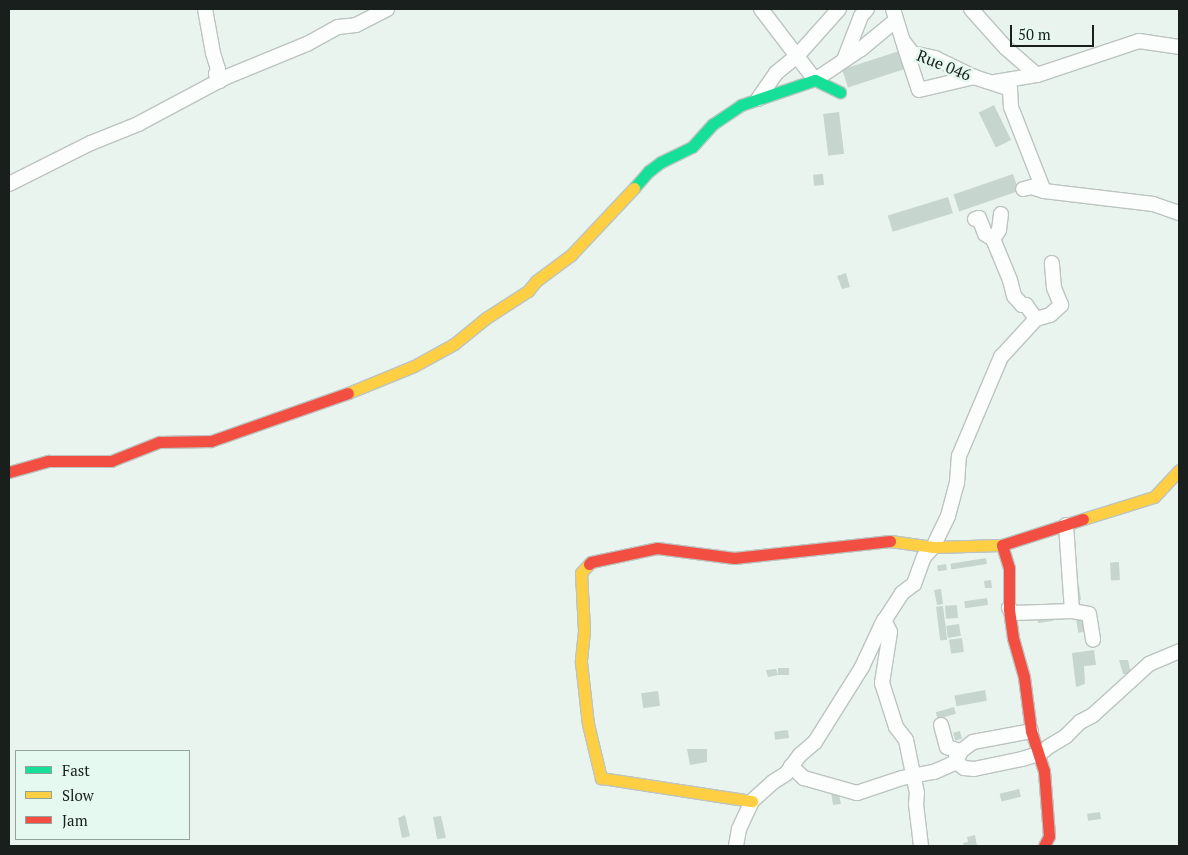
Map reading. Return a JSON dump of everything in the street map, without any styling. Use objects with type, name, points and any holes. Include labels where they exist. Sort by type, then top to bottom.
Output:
[{"type":"street","points":[[206,9],[213,53],[218,69],[216,74],[220,81]]},
{"type":"street","points":[[9,184],[91,143],[138,124],[220,81],[307,44],[338,27],[356,25],[388,9]]},
{"type":"street","points":[[761,9],[815,80],[840,92]]},
{"type":"street","points":[[758,99],[776,73],[797,56],[839,9]]},
{"type":"street","points":[[844,60],[861,16],[867,9]]},
{"type":"street","points":[[971,9],[1006,48],[1037,75]]},
{"type":"street","points":[[9,472],[48,461],[68,463],[111,461],[159,442],[211,441],[326,402],[414,366],[454,344],[486,318],[522,295],[536,281],[558,266],[610,216],[649,171],[661,162],[692,147],[712,124],[728,112],[758,99],[815,80],[844,60],[895,14]]},
{"type":"street","name":"Rue 046","points":[[895,14],[903,41],[912,53],[935,58],[974,77],[994,82]]},
{"type":"street","points":[[994,82],[1037,75],[1139,40],[1179,47]]},
{"type":"street","points":[[903,41],[919,90],[974,77]]},
{"type":"street","points":[[994,82],[1010,89],[1011,107],[1030,186],[1152,204],[1179,212]]},
{"type":"street","points":[[993,239],[1000,230],[1001,214]]},
{"type":"street","points":[[975,219],[979,218],[985,234],[993,239],[1010,280],[1014,296],[1022,305],[1026,305],[1036,319]]},
{"type":"street","points":[[736,846],[739,829],[752,801],[773,782],[786,774],[791,766],[814,742],[862,667],[884,620],[902,593],[914,584],[924,556],[933,547],[948,516],[958,483],[959,456],[986,388],[1001,357],[1036,319],[1050,315],[1061,305],[1054,288],[1052,263]]},
{"type":"street","points":[[752,801],[601,778],[588,724],[581,662],[584,630],[581,573],[591,562],[657,548],[734,558],[891,541],[933,547],[1002,545],[1154,497],[1179,470]]},
{"type":"street","points":[[1066,525],[1072,612]]},
{"type":"street","points":[[1002,545],[1009,568],[1009,608],[1013,638],[1024,677],[1044,771],[1049,836],[1044,846]]},
{"type":"street","points":[[1009,608],[1013,613],[1072,612],[1089,614],[1093,640]]},
{"type":"street","points":[[884,620],[890,632],[882,683],[896,726],[906,740],[919,775],[916,804],[920,846]]},
{"type":"street","points":[[956,762],[964,768],[974,769],[1038,744],[1066,736],[1080,722],[1093,715],[1149,664],[1179,651]]},
{"type":"street","points":[[942,724],[947,747],[956,750],[956,762]]},
{"type":"street","points":[[791,766],[804,778],[857,794],[880,784],[919,775],[956,762],[961,751],[973,742],[1038,744]]},
{"type":"building","points":[[902,50],[908,68],[848,88],[842,69]]},
{"type":"building","points":[[994,105],[1011,140],[996,148],[979,112]]},
{"type":"building","points":[[839,112],[844,154],[828,156],[823,114]]},
{"type":"building","points":[[823,174],[824,185],[814,186],[813,175]]},
{"type":"building","points":[[1013,174],[1019,191],[959,212],[953,195]]},
{"type":"building","points":[[948,197],[953,213],[893,232],[888,215]]},
{"type":"building","points":[[846,273],[850,287],[842,289],[837,276]]},
{"type":"building","points":[[986,558],[987,564],[951,570],[950,564]]},
{"type":"building","points":[[1110,562],[1119,562],[1120,580],[1111,580]]},
{"type":"building","points":[[946,564],[947,570],[938,571],[937,565]]},
{"type":"building","points":[[991,580],[992,588],[985,588],[984,581]]},
{"type":"building","points":[[1072,586],[1079,586],[1081,600],[1073,601]]},
{"type":"building","points":[[941,589],[943,604],[937,605],[934,590]]},
{"type":"building","points":[[987,598],[988,605],[965,608],[964,601]]},
{"type":"building","points":[[957,605],[958,618],[946,619],[945,606]]},
{"type":"building","points":[[943,606],[947,640],[940,641],[936,607]]},
{"type":"building","points":[[1052,614],[1053,621],[1038,623],[1037,617]]},
{"type":"building","points":[[1083,617],[1085,632],[1078,633],[1076,618]]},
{"type":"building","points":[[959,624],[961,636],[948,638],[946,626]]},
{"type":"building","points":[[962,638],[964,652],[951,654],[949,640]]},
{"type":"building","points":[[1094,650],[1096,665],[1084,666],[1085,684],[1076,687],[1072,653]]},
{"type":"building","points":[[1119,660],[1128,660],[1131,674],[1123,674]]},
{"type":"building","points":[[778,668],[789,668],[789,675],[778,675]]},
{"type":"building","points":[[776,669],[778,675],[768,677],[766,670]]},
{"type":"building","points":[[985,690],[987,701],[956,706],[954,695]]},
{"type":"building","points":[[658,691],[660,706],[643,708],[641,693]]},
{"type":"building","points":[[954,707],[956,714],[938,719],[936,712]]},
{"type":"building","points":[[788,730],[789,738],[775,740],[774,732]]},
{"type":"building","points":[[960,731],[962,739],[955,740],[953,733]]},
{"type":"building","points":[[687,749],[707,749],[707,762],[690,765]]},
{"type":"building","points":[[1019,789],[1021,797],[1002,802],[1000,794]]},
{"type":"building","points":[[838,791],[841,804],[833,805],[831,792]]},
{"type":"building","points":[[1100,812],[1101,819],[1088,821],[1087,814]]},
{"type":"building","points":[[405,815],[410,836],[402,838],[398,818]]},
{"type":"building","points":[[441,816],[446,838],[437,839],[433,817]]},
{"type":"building","points":[[975,835],[977,846],[964,846],[963,843],[968,842],[967,837]]},
{"type":"traffic: fast","points":[[634,188],[649,171],[661,162],[692,147],[713,124],[741,105],[815,80],[840,92]]},
{"type":"traffic: slow","points":[[348,393],[414,366],[454,344],[486,318],[528,291],[536,281],[571,255],[634,188]]},
{"type":"traffic: slow","points":[[1083,519],[1154,497],[1179,470]]},
{"type":"traffic: slow","points":[[890,541],[933,547],[1002,545]]},
{"type":"traffic: slow","points":[[589,564],[581,573],[584,631],[581,662],[588,724],[601,778],[752,801]]},
{"type":"traffic: jam","points":[[9,472],[48,461],[111,461],[159,442],[211,441],[348,393]]},
{"type":"traffic: jam","points":[[1044,846],[1049,836],[1044,771],[1031,731],[1024,677],[1013,638],[1009,608],[1009,568],[1002,545],[1083,519]]},
{"type":"traffic: jam","points":[[589,564],[657,548],[734,558],[890,541]]}]
